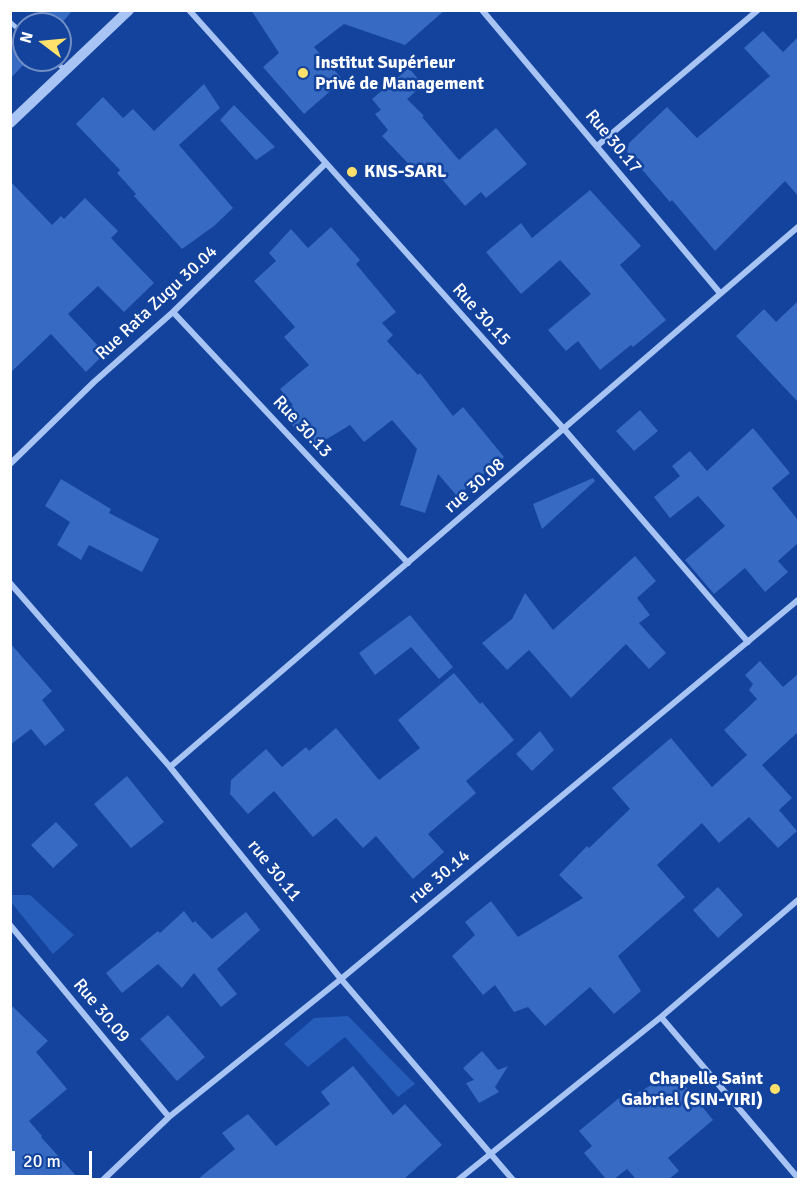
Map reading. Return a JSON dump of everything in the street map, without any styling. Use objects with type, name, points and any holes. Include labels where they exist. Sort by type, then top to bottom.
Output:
[{"type":"street","points":[[72,65],[129,10]]},
{"type":"street","name":"Rue 30.15","points":[[189,10],[564,429],[748,642]]},
{"type":"street","name":"Rue 30.17","points":[[482,10],[720,293]]},
{"type":"street","points":[[597,146],[758,10]]},
{"type":"street","points":[[10,123],[65,72]]},
{"type":"street","name":"Rue Rata Zugu 30.04","points":[[10,464],[94,382],[173,312],[325,164]]},
{"type":"street","name":"rue 30.08","points":[[170,767],[798,227]]},
{"type":"street","name":"Rue 30.13","points":[[173,312],[408,563]]},
{"type":"street","name":"rue 30.11","points":[[10,583],[170,767],[341,979],[513,1179]]},
{"type":"street","name":"rue 30.14","points":[[103,1179],[169,1117],[341,979],[798,600]]},
{"type":"street","points":[[458,1179],[661,1017],[798,900]]},
{"type":"street","name":"Rue 30.09","points":[[10,925],[169,1117]]},
{"type":"street","points":[[661,1017],[798,1178]]},
{"type":"shaded area","points":[[10,895],[30,895],[74,935],[53,954],[11,902]]},
{"type":"shaded area","points":[[348,1016],[415,1084],[398,1097],[345,1037],[308,1067],[284,1044],[314,1018]]},
{"type":"building","points":[[43,10],[73,10],[71,12],[41,12]]},
{"type":"building","points":[[251,10],[445,10],[405,45],[344,24],[314,47],[343,80],[304,114],[263,67],[279,53]]},
{"type":"building","points":[[763,31],[783,52],[798,37],[798,196],[785,181],[715,251],[627,152],[629,143],[667,107],[697,138],[770,76],[744,48]]},
{"type":"building","points":[[12,41],[12,72],[17,72],[10,79],[10,43]]},
{"type":"building","points":[[409,68],[423,85],[407,99],[424,116],[422,117],[459,160],[496,128],[527,164],[486,198],[481,192],[465,206],[435,171],[424,180],[382,136],[388,130],[375,114],[381,110],[372,99]]},
{"type":"building","points":[[204,84],[220,108],[179,145],[233,208],[214,226],[182,249],[134,196],[136,194],[117,173],[120,170],[76,124],[103,97],[123,118],[133,109],[154,131]]},
{"type":"building","points":[[234,105],[275,147],[256,160],[220,120]]},
{"type":"building","points":[[10,181],[52,225],[61,216],[64,219],[85,198],[118,231],[111,238],[154,283],[124,312],[98,286],[68,314],[105,353],[86,372],[51,334],[10,373]]},
{"type":"building","points":[[590,190],[641,246],[620,265],[666,320],[600,370],[578,341],[566,351],[548,330],[591,294],[560,260],[521,294],[486,252],[521,223],[532,238]]},
{"type":"building","points":[[331,227],[360,260],[356,264],[396,312],[382,323],[393,335],[387,341],[418,375],[420,373],[453,416],[463,407],[504,457],[457,496],[438,474],[425,513],[400,505],[417,449],[392,420],[364,442],[350,425],[312,448],[298,427],[295,429],[283,412],[293,405],[280,389],[309,365],[284,337],[295,327],[254,281],[276,261],[269,253],[291,229],[308,248]]},
{"type":"building","points":[[798,301],[798,402],[736,336],[764,309],[776,322]]},
{"type":"building","points":[[640,410],[658,431],[634,451],[616,431]]},
{"type":"building","points":[[753,428],[790,473],[772,488],[798,520],[798,543],[778,561],[788,572],[765,592],[745,568],[714,594],[685,560],[725,526],[698,496],[670,518],[654,497],[680,476],[672,466],[690,451],[707,471]]},
{"type":"building","points":[[593,478],[595,481],[542,529],[533,504]]},
{"type":"building","points":[[61,479],[111,509],[109,513],[159,539],[142,572],[89,545],[81,560],[57,545],[70,522],[45,506]]},
{"type":"building","points":[[635,556],[656,581],[637,598],[650,615],[639,623],[666,653],[649,669],[626,644],[571,698],[529,650],[507,670],[482,643],[512,619],[525,593],[553,630]]},
{"type":"building","points":[[410,615],[453,667],[439,679],[411,647],[375,675],[359,653]]},
{"type":"building","points":[[10,643],[52,691],[42,700],[65,730],[45,746],[31,729],[10,745]]},
{"type":"building","points":[[760,661],[783,687],[798,674],[798,732],[762,765],[792,798],[779,810],[797,831],[778,848],[749,817],[719,843],[702,823],[657,865],[685,897],[618,956],[641,991],[614,1014],[590,987],[545,1026],[528,1007],[514,1012],[495,985],[483,995],[452,956],[475,935],[465,922],[491,901],[518,937],[583,898],[559,875],[587,846],[589,848],[630,809],[612,788],[671,738],[712,787],[747,755],[724,730],[757,699],[749,690],[753,684],[745,675]]},
{"type":"building","points":[[454,673],[514,740],[466,781],[476,793],[428,834],[444,852],[413,879],[376,836],[363,848],[336,818],[313,837],[274,791],[248,814],[230,794],[231,780],[266,749],[282,767],[306,747],[309,751],[336,728],[379,780],[420,748],[398,720]]},
{"type":"building","points":[[540,731],[554,750],[532,771],[516,754]]},
{"type":"building","points":[[127,776],[164,822],[131,848],[94,804]]},
{"type":"building","points":[[56,822],[78,845],[53,868],[31,845]]},
{"type":"building","points":[[718,887],[743,915],[718,938],[693,910]]},
{"type":"building","points":[[184,911],[193,923],[195,921],[212,939],[246,912],[260,930],[217,969],[237,994],[221,1007],[194,973],[182,988],[158,964],[122,993],[106,973],[158,931],[160,933]]},
{"type":"building","points":[[10,1004],[48,1041],[36,1052],[67,1089],[29,1121],[79,1179],[10,1179]]},
{"type":"building","points":[[168,1015],[205,1057],[177,1081],[140,1039]]},
{"type":"building","points":[[482,1051],[498,1070],[508,1066],[495,1087],[499,1092],[479,1103],[466,1083],[474,1080],[463,1068]]},
{"type":"building","points":[[353,1066],[393,1115],[405,1104],[442,1145],[404,1179],[198,1179],[235,1149],[222,1133],[248,1114],[276,1146],[330,1104],[321,1092]]},
{"type":"building","points":[[674,1072],[713,1120],[668,1158],[679,1171],[669,1179],[636,1179],[627,1169],[614,1179],[606,1179],[584,1153],[592,1146],[579,1131],[630,1089],[634,1095]]},
{"type":"place","name":"Institut Supérieur Privé de Management","points":[[303,73]]},
{"type":"place","name":"KNS-SARL","points":[[352,172]]},
{"type":"place","name":"Chapelle Saint Gabriel (SIN-YIRI)","points":[[775,1089]]}]
